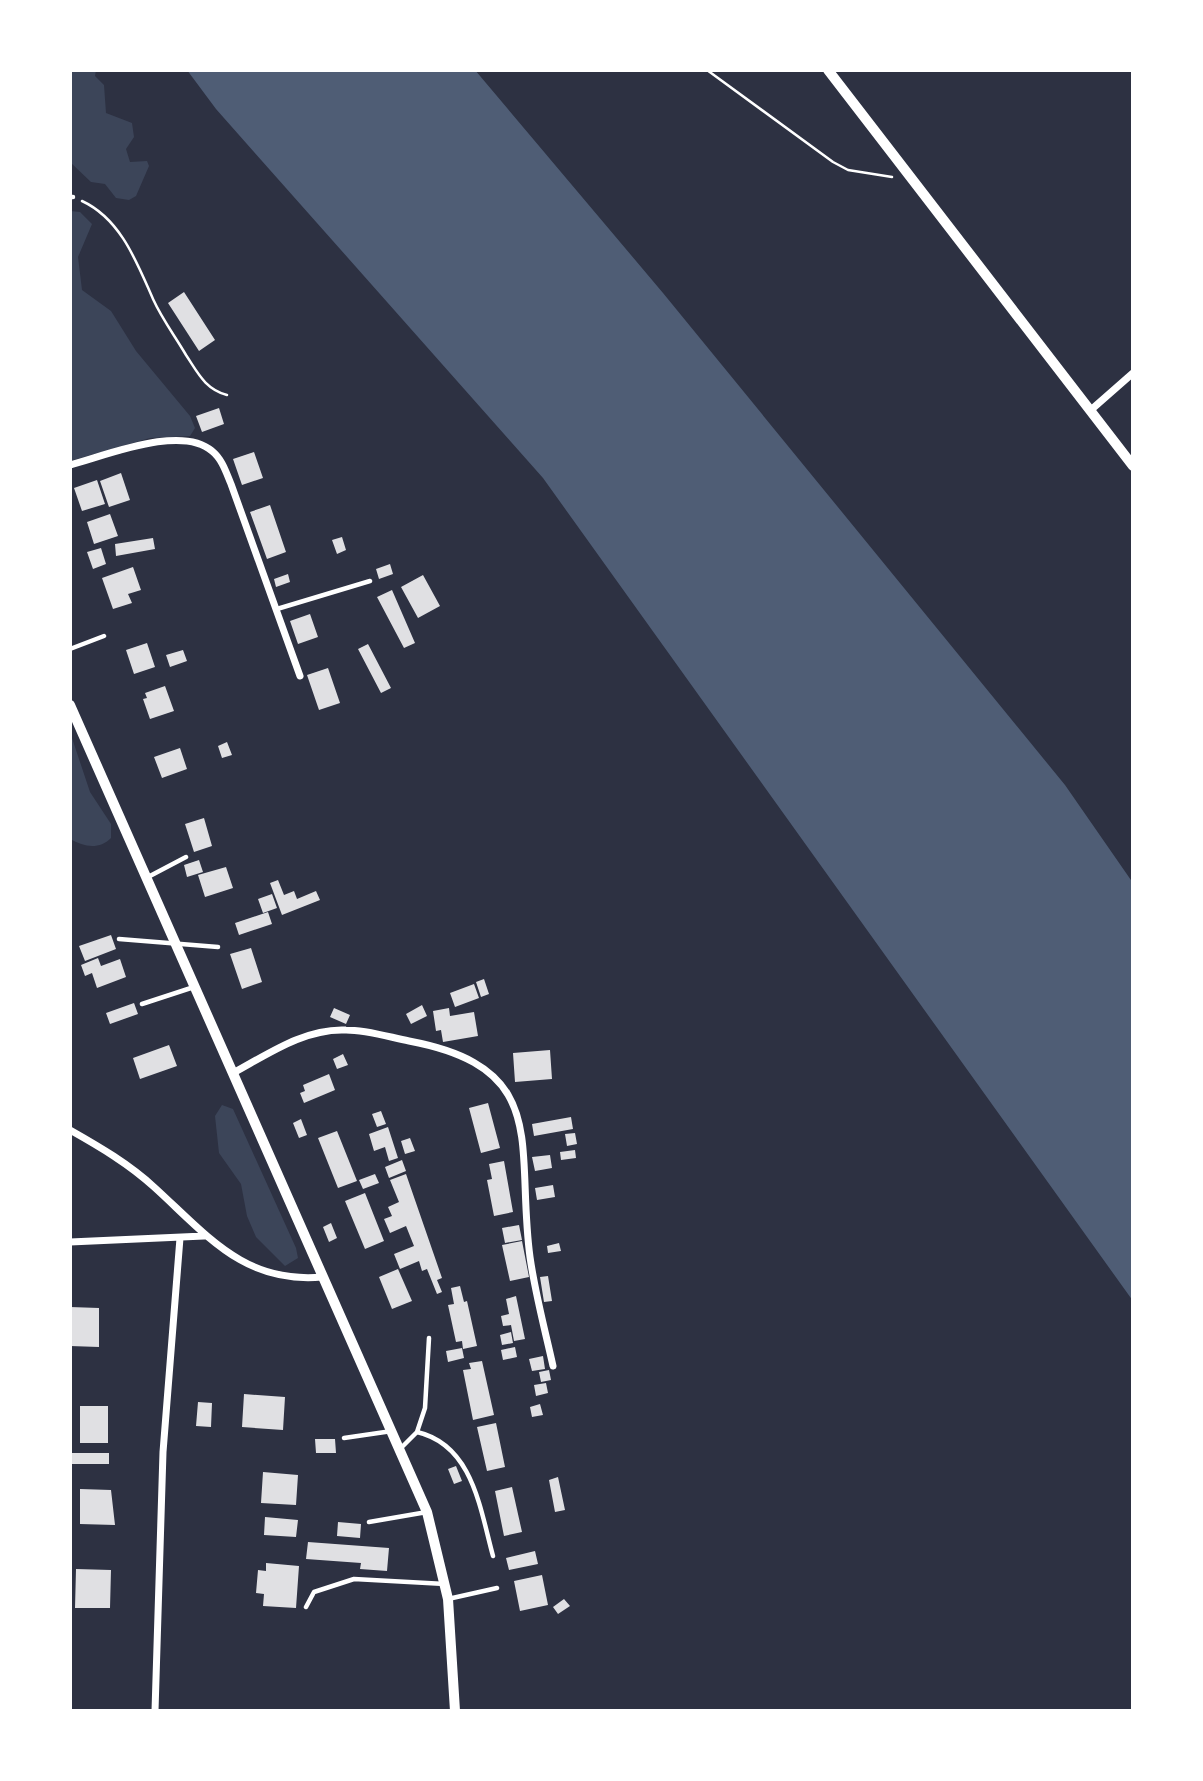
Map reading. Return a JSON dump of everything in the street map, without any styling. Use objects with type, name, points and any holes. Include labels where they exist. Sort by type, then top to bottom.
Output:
[{"type":"street","points":[[828,70],[1092,409],[1133,466]]},
{"type":"street","points":[[1092,409],[1133,373]]},
{"type":"street","points":[[70,465],[151,443],[185,440],[212,450],[220,459],[231,484],[300,676]]},
{"type":"street","points":[[70,705],[322,1277],[401,1448],[427,1512],[445,1584],[455,1711]]},
{"type":"street","points":[[233,1073],[312,1034],[348,1030],[448,1050],[491,1071],[504,1086],[518,1119],[530,1255],[553,1366]]},
{"type":"street","points":[[70,1130],[107,1151],[153,1186],[204,1236],[254,1269],[281,1278],[322,1277]]},
{"type":"street","points":[[70,1242],[204,1236]]},
{"type":"street","points":[[155,1711],[163,1452],[180,1238]]},
{"type":"lane","points":[[277,609],[370,581]]},
{"type":"lane","points":[[70,649],[104,636]]},
{"type":"lane","points":[[148,878],[186,857]]},
{"type":"lane","points":[[119,939],[218,947]]},
{"type":"lane","points":[[142,1004],[195,987]]},
{"type":"lane","points":[[401,1448],[417,1432],[425,1408],[429,1338]]},
{"type":"lane","points":[[344,1438],[393,1430]]},
{"type":"lane","points":[[417,1432],[433,1436],[466,1466],[493,1556]]},
{"type":"lane","points":[[369,1522],[427,1512]]},
{"type":"lane","points":[[306,1606],[314,1592],[354,1579],[445,1584]]},
{"type":"lane","points":[[447,1599],[497,1588]]},
{"type":"path","points":[[707,70],[833,162],[848,170],[916,183]]},
{"type":"path","points":[[72,197],[89,204],[123,237],[142,270],[168,328],[203,382],[214,391],[227,395]]},
{"type":"shaded area","points":[[70,70],[96,70],[95,76],[104,85],[106,113],[132,123],[134,137],[126,149],[130,162],[147,161],[149,166],[136,196],[129,200],[116,198],[105,184],[91,182],[71,163]]},
{"type":"shaded area","points":[[187,70],[475,70],[663,293],[1065,785],[1133,883],[1133,1301],[543,478],[216,109]]},
{"type":"shaded area","points":[[70,211],[80,212],[92,224],[78,257],[82,290],[111,311],[136,351],[190,416],[195,428],[190,436],[150,438],[70,461]]},
{"type":"shaded area","points":[[70,732],[90,792],[111,824],[111,838],[96,846],[70,839]]},
{"type":"shaded area","points":[[222,1105],[233,1109],[296,1248],[298,1258],[285,1266],[256,1237],[247,1216],[241,1184],[219,1153],[215,1116]]},
{"type":"building","points":[[184,292],[215,340],[199,351],[168,303]]},
{"type":"building","points":[[219,408],[224,424],[202,432],[196,416]]},
{"type":"building","points":[[254,452],[263,478],[242,485],[233,459]]},
{"type":"building","points":[[121,473],[130,500],[109,507],[100,481]]},
{"type":"building","points":[[97,480],[105,504],[82,511],[74,488]]},
{"type":"building","points":[[270,505],[286,552],[267,559],[250,512]]},
{"type":"building","points":[[110,514],[118,536],[94,544],[87,522]]},
{"type":"building","points":[[342,537],[346,550],[337,554],[332,540]]},
{"type":"building","points":[[153,538],[155,549],[116,556],[115,544]]},
{"type":"building","points":[[101,548],[106,564],[93,569],[87,552]]},
{"type":"building","points":[[390,564],[393,574],[379,579],[376,569]]},
{"type":"building","points":[[133,567],[141,590],[128,594],[132,603],[113,609],[102,578]]},
{"type":"building","points":[[288,574],[290,582],[276,587],[274,579]]},
{"type":"building","points":[[423,575],[440,606],[418,618],[401,587]]},
{"type":"building","points":[[392,590],[415,643],[404,648],[377,597]]},
{"type":"building","points":[[310,614],[318,637],[298,644],[290,621]]},
{"type":"building","points":[[147,643],[155,667],[134,674],[126,650]]},
{"type":"building","points":[[368,644],[391,688],[381,693],[358,649]]},
{"type":"building","points":[[183,650],[187,661],[170,667],[166,655]]},
{"type":"building","points":[[328,668],[340,703],[319,710],[307,675]]},
{"type":"building","points":[[165,686],[174,711],[150,719],[143,699],[147,698],[145,693]]},
{"type":"building","points":[[227,742],[232,755],[222,758],[218,746]]},
{"type":"building","points":[[180,748],[187,769],[162,778],[154,757]]},
{"type":"building","points":[[204,818],[212,846],[194,852],[185,824]]},
{"type":"building","points":[[199,860],[203,872],[187,877],[184,865]]},
{"type":"building","points":[[226,867],[233,888],[205,897],[198,875]]},
{"type":"building","points":[[278,880],[284,895],[294,891],[297,899],[316,891],[320,900],[282,915],[270,883]]},
{"type":"building","points":[[272,894],[277,908],[263,913],[258,899]]},
{"type":"building","points":[[268,912],[272,924],[239,935],[235,923]]},
{"type":"building","points":[[111,935],[116,949],[85,961],[79,946]]},
{"type":"building","points":[[251,948],[262,982],[242,989],[230,954]]},
{"type":"building","points":[[98,958],[101,966],[120,959],[126,977],[97,988],[92,973],[85,976],[81,965]]},
{"type":"building","points":[[484,979],[489,994],[481,997],[476,982]]},
{"type":"building","points":[[474,984],[479,998],[455,1007],[450,993]]},
{"type":"building","points":[[134,1003],[138,1014],[110,1024],[106,1013]]},
{"type":"building","points":[[422,1005],[427,1016],[411,1024],[406,1014]]},
{"type":"building","points":[[334,1008],[350,1015],[346,1024],[330,1017]]},
{"type":"building","points":[[449,1008],[450,1016],[474,1012],[478,1036],[443,1042],[441,1030],[436,1031],[433,1011]]},
{"type":"building","points":[[169,1045],[177,1066],[140,1079],[133,1058]]},
{"type":"building","points":[[550,1050],[552,1079],[515,1082],[513,1053]]},
{"type":"building","points":[[343,1054],[348,1065],[337,1069],[333,1059]]},
{"type":"building","points":[[329,1074],[335,1090],[304,1103],[300,1093],[305,1091],[303,1085]]},
{"type":"building","points":[[488,1103],[500,1148],[481,1153],[469,1108]]},
{"type":"building","points":[[381,1111],[386,1124],[377,1127],[372,1114]]},
{"type":"building","points":[[571,1117],[573,1129],[534,1136],[532,1124]]},
{"type":"building","points":[[301,1119],[307,1135],[299,1138],[293,1123]]},
{"type":"building","points":[[388,1127],[398,1158],[389,1161],[385,1147],[374,1151],[369,1134]]},
{"type":"building","points":[[337,1131],[357,1181],[338,1188],[318,1138]]},
{"type":"building","points":[[575,1133],[577,1144],[567,1146],[565,1134]]},
{"type":"building","points":[[410,1138],[415,1151],[405,1154],[401,1141]]},
{"type":"building","points":[[575,1150],[576,1158],[561,1160],[560,1152]]},
{"type":"building","points":[[550,1155],[552,1168],[535,1171],[532,1157]]},
{"type":"building","points":[[402,1160],[406,1171],[389,1178],[385,1167]]},
{"type":"building","points":[[504,1161],[513,1212],[494,1216],[487,1180],[492,1179],[489,1164]]},
{"type":"building","points":[[375,1174],[379,1183],[363,1189],[359,1180]]},
{"type":"building","points":[[406,1174],[442,1278],[437,1280],[442,1292],[437,1294],[427,1269],[422,1271],[419,1261],[400,1269],[394,1254],[414,1246],[406,1226],[390,1233],[384,1219],[392,1216],[388,1207],[399,1202],[390,1180]]},
{"type":"building","points":[[553,1185],[555,1197],[537,1200],[535,1188]]},
{"type":"building","points":[[365,1193],[384,1241],[365,1249],[345,1201]]},
{"type":"building","points":[[331,1223],[337,1238],[329,1242],[323,1227]]},
{"type":"building","points":[[519,1225],[522,1240],[505,1243],[502,1228]]},
{"type":"building","points":[[522,1241],[529,1277],[510,1281],[502,1245]]},
{"type":"building","points":[[559,1243],[561,1251],[548,1253],[547,1246]]},
{"type":"building","points":[[398,1269],[412,1301],[392,1309],[379,1277]]},
{"type":"building","points":[[548,1276],[552,1301],[544,1302],[540,1277]]},
{"type":"building","points":[[460,1286],[464,1302],[467,1301],[477,1346],[463,1349],[462,1341],[456,1342],[448,1305],[454,1304],[451,1288]]},
{"type":"building","points":[[516,1296],[525,1339],[514,1341],[511,1325],[503,1326],[501,1316],[509,1314],[506,1299]]},
{"type":"building","points":[[70,1307],[99,1308],[99,1347],[70,1346]]},
{"type":"building","points":[[511,1332],[513,1343],[502,1345],[500,1335]]},
{"type":"building","points":[[515,1347],[517,1357],[503,1360],[501,1350]]},
{"type":"building","points":[[462,1348],[464,1358],[448,1362],[446,1351]]},
{"type":"building","points":[[543,1356],[545,1369],[532,1371],[529,1359]]},
{"type":"building","points":[[482,1361],[494,1415],[473,1420],[463,1370],[471,1369],[469,1363]]},
{"type":"building","points":[[549,1370],[551,1380],[541,1382],[539,1372]]},
{"type":"building","points":[[546,1383],[548,1393],[536,1396],[534,1385]]},
{"type":"building","points":[[244,1394],[285,1397],[283,1430],[242,1427]]},
{"type":"building","points":[[198,1402],[212,1403],[211,1427],[196,1426]]},
{"type":"building","points":[[540,1404],[543,1415],[532,1417],[530,1407]]},
{"type":"building","points":[[80,1406],[108,1406],[108,1443],[80,1443]]},
{"type":"building","points":[[496,1423],[505,1467],[487,1471],[477,1427]]},
{"type":"building","points":[[315,1439],[335,1439],[336,1453],[316,1453]]},
{"type":"building","points":[[70,1453],[109,1453],[109,1464],[70,1464]]},
{"type":"building","points":[[456,1466],[462,1481],[454,1484],[448,1469]]},
{"type":"building","points":[[263,1472],[298,1475],[296,1505],[261,1503]]},
{"type":"building","points":[[558,1477],[565,1510],[555,1512],[549,1480]]},
{"type":"building","points":[[512,1487],[522,1532],[504,1536],[495,1491]]},
{"type":"building","points":[[80,1489],[111,1490],[115,1525],[80,1524]]},
{"type":"building","points":[[265,1517],[298,1520],[296,1537],[264,1535]]},
{"type":"building","points":[[338,1522],[361,1524],[360,1538],[337,1536]]},
{"type":"building","points":[[308,1542],[389,1548],[387,1571],[360,1569],[361,1563],[306,1559]]},
{"type":"building","points":[[535,1551],[538,1564],[509,1570],[506,1558]]},
{"type":"building","points":[[266,1563],[299,1566],[296,1608],[263,1606],[264,1594],[256,1593],[258,1570],[266,1571]]},
{"type":"building","points":[[76,1569],[111,1570],[110,1608],[75,1608]]},
{"type":"building","points":[[542,1575],[548,1605],[520,1611],[514,1581]]},
{"type":"building","points":[[564,1599],[570,1606],[558,1614],[553,1607]]}]
